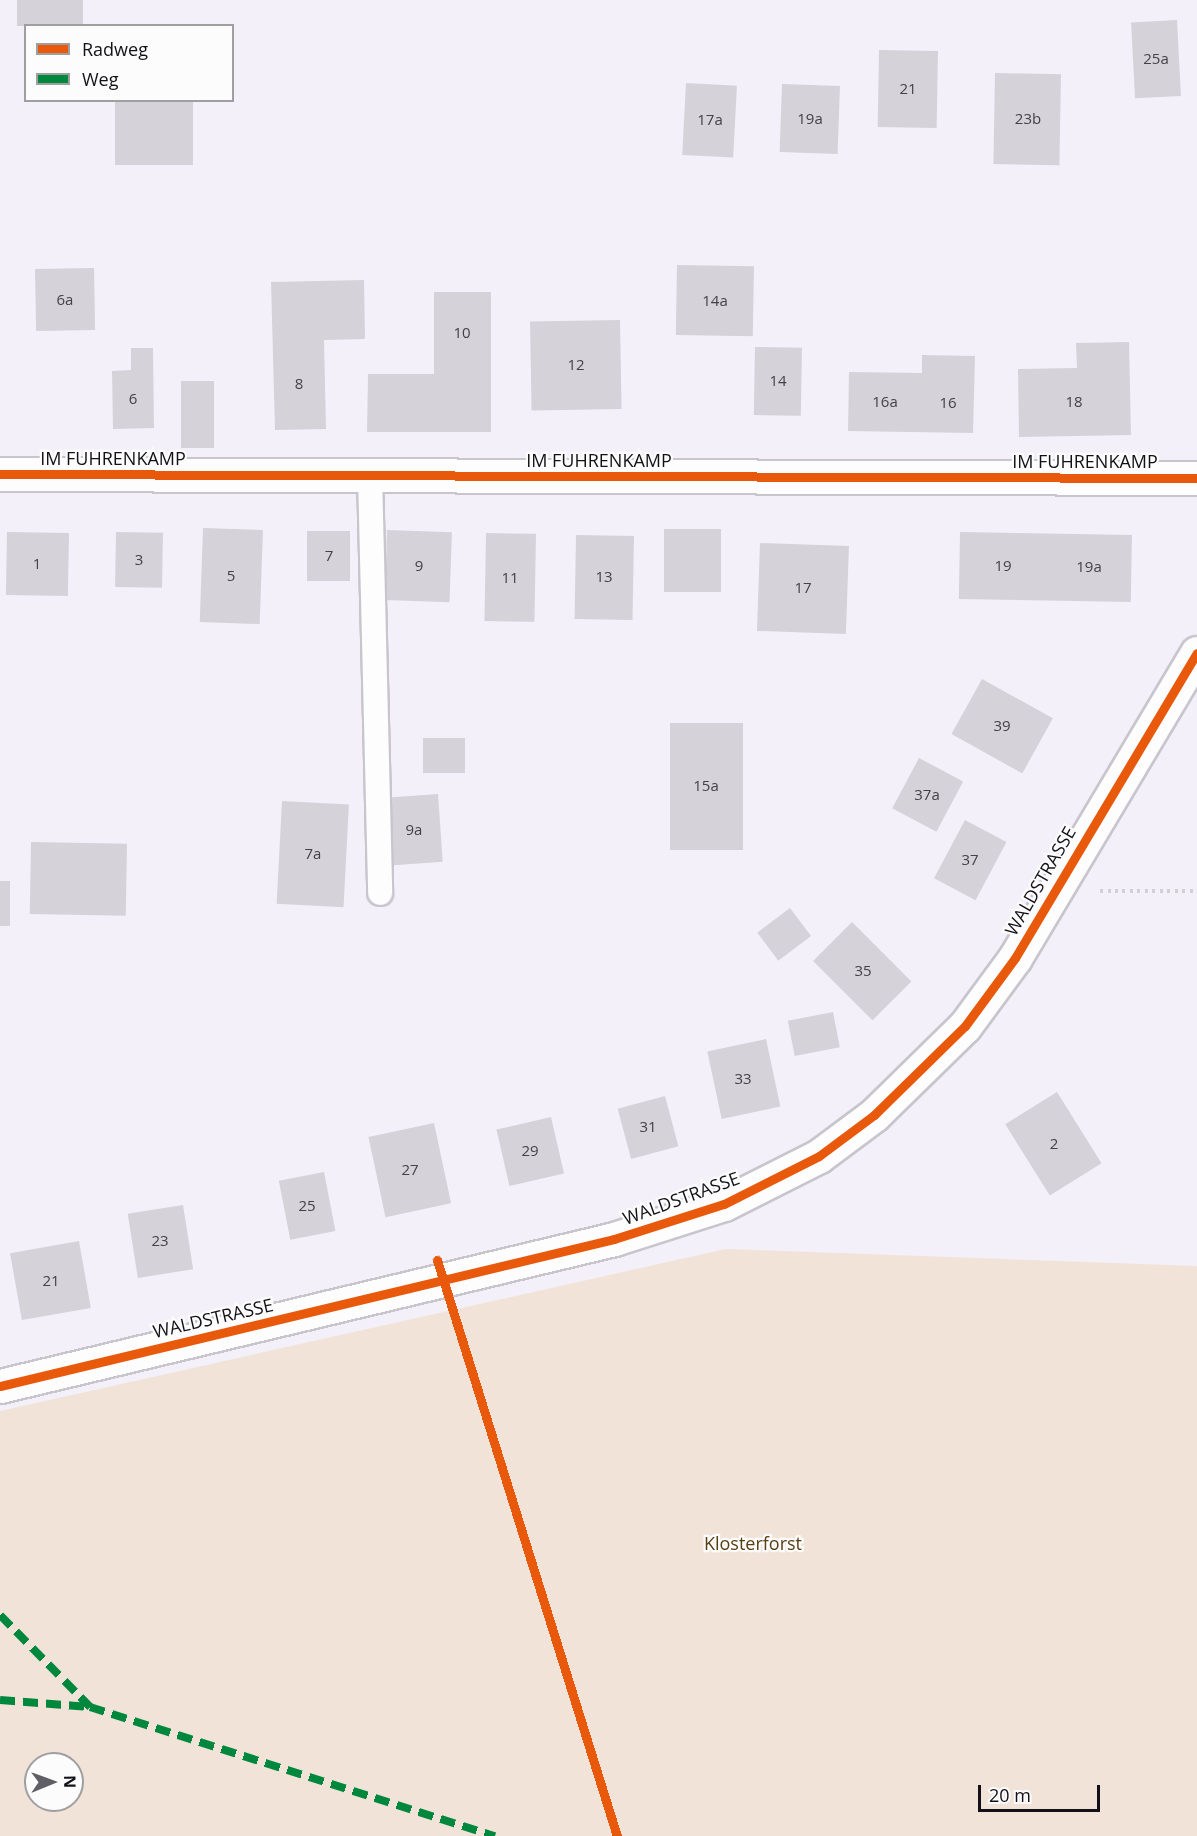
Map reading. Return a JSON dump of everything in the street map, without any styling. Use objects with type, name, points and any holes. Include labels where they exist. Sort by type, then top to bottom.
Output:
[{"type":"street","name":"IM FUHRENKAMP","points":[[0,474],[1197,478]]},
{"type":"street","name":"WALDSTRASSE","points":[[0,1386],[614,1239],[724,1204],[819,1155],[873,1114],[965,1026],[1015,957],[1051,890],[1197,653]]},
{"type":"lane","points":[[370,475],[380,893]]},
{"type":"path","points":[[1051,890],[1197,891]]},
{"type":"green space","name":"Klosterforst","points":[[726,1249],[1197,1266],[1197,1836],[0,1836],[0,1411]]},
{"type":"building","points":[[17,0],[83,0],[83,24],[17,26]]},
{"type":"building","points":[[1177,20],[1181,96],[1135,98],[1131,22]]},
{"type":"building","points":[[879,50],[938,51],[937,128],[878,127]]},
{"type":"building","points":[[995,73],[1061,74],[1059,165],[993,164]]},
{"type":"building","points":[[686,83],[737,86],[733,158],[682,155]]},
{"type":"building","points":[[782,84],[840,86],[838,154],[780,152]]},
{"type":"building","points":[[115,102],[193,102],[193,165],[115,165]]},
{"type":"building","points":[[677,265],[754,266],[753,336],[676,335]]},
{"type":"building","points":[[94,268],[95,330],[36,331],[35,269]]},
{"type":"building","points":[[364,280],[365,339],[324,340],[326,429],[275,430],[271,282]]},
{"type":"building","points":[[434,292],[491,292],[491,432],[367,432],[368,374],[434,374]]},
{"type":"building","points":[[620,320],[622,409],[532,411],[530,322]]},
{"type":"building","points":[[1129,342],[1131,435],[1019,437],[1018,369],[1077,368],[1076,343]]},
{"type":"building","points":[[755,347],[802,348],[801,416],[754,415]]},
{"type":"building","points":[[131,348],[153,348],[154,428],[113,429],[112,371],[131,370]]},
{"type":"building","points":[[922,355],[975,356],[973,433],[848,431],[849,372],[922,373]]},
{"type":"building","points":[[181,381],[214,381],[214,448],[181,448]]},
{"type":"building","points":[[203,528],[263,530],[260,624],[200,622]]},
{"type":"building","points":[[664,529],[721,529],[721,592],[664,592]]},
{"type":"building","points":[[387,530],[452,532],[450,602],[385,600]]},
{"type":"building","points":[[307,531],[350,531],[350,581],[307,581]]},
{"type":"building","points":[[7,532],[69,533],[68,596],[6,595]]},
{"type":"building","points":[[116,532],[163,533],[162,588],[115,587]]},
{"type":"building","points":[[960,532],[1132,535],[1131,602],[959,599]]},
{"type":"building","points":[[486,533],[536,534],[534,622],[484,621]]},
{"type":"building","points":[[576,535],[634,536],[633,620],[575,619]]},
{"type":"building","points":[[760,543],[849,546],[846,634],[757,631]]},
{"type":"building","points":[[982,679],[1053,718],[1022,773],[951,734]]},
{"type":"building","points":[[670,723],[743,723],[743,850],[670,850]]},
{"type":"building","points":[[423,738],[465,738],[465,773],[423,773]]},
{"type":"building","points":[[919,758],[963,781],[936,832],[892,808]]},
{"type":"building","points":[[438,794],[443,862],[390,866],[385,798]]},
{"type":"building","points":[[282,801],[349,805],[344,907],[277,904]]},
{"type":"building","points":[[965,820],[1006,842],[976,900],[934,878]]},
{"type":"building","points":[[31,842],[127,844],[126,916],[30,914]]},
{"type":"building","points":[[0,881],[10,881],[10,926],[0,926]]},
{"type":"building","points":[[790,908],[811,936],[778,961],[757,933]]},
{"type":"building","points":[[852,922],[911,981],[873,1020],[813,961]]},
{"type":"building","points":[[833,1012],[840,1047],[795,1056],[788,1021]]},
{"type":"building","points":[[766,1039],[780,1106],[722,1119],[707,1051]]},
{"type":"building","points":[[1057,1092],[1102,1163],[1050,1196],[1005,1124]]},
{"type":"building","points":[[665,1096],[678,1146],[631,1159],[618,1109]]},
{"type":"building","points":[[551,1117],[564,1174],[509,1186],[496,1130]]},
{"type":"building","points":[[434,1123],[451,1203],[386,1217],[368,1137]]},
{"type":"building","points":[[324,1172],[335,1231],[290,1240],[279,1181]]},
{"type":"building","points":[[183,1205],[193,1269],[138,1278],[128,1214]]},
{"type":"building","points":[[79,1241],[91,1308],[22,1320],[10,1253]]},
{"type":"marked path","points":[[0,1615],[90,1707]]},
{"type":"marked path","points":[[0,1700],[90,1707],[495,1836]]},
{"type":"cycle path","points":[[0,474],[1197,478]]},
{"type":"cycle path","points":[[0,1386],[614,1239],[724,1204],[819,1156],[874,1115],[965,1026],[1015,958],[1197,653]]},
{"type":"cycle path","points":[[437,1260],[617,1836]]}]
